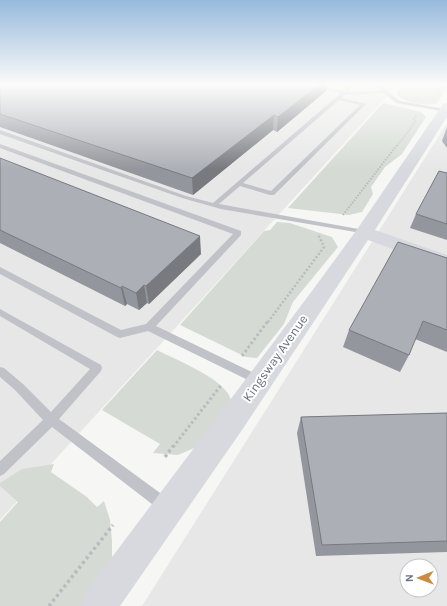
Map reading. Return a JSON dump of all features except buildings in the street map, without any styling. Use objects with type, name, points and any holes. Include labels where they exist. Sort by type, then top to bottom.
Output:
[{"type":"main road","name":"Kingsway Avenue","points":[[98,606],[260,381],[364,232],[440,112]]},
{"type":"main road","points":[[364,232],[447,262]]},
{"type":"lane","points":[[214,205],[321,112]]},
{"type":"lane","points":[[239,184],[272,194],[356,112]]},
{"type":"lane","points":[[0,132],[184,197],[214,205],[364,232]]},
{"type":"lane","points":[[0,146],[238,233],[149,327],[120,334],[0,270]]},
{"type":"lane","points":[[0,312],[97,368],[51,420],[0,470]]},
{"type":"lane","points":[[149,327],[260,381]]},
{"type":"lane","points":[[0,371],[19,386],[51,420],[169,508]]},
{"type":"path","points":[[343,215],[416,121],[413,119],[415,116],[422,115]]},
{"type":"path","points":[[242,356],[324,247],[319,236],[322,232]]},
{"type":"path","points":[[164,457],[222,384]]},
{"type":"path","points":[[49,606],[113,525]]},
{"type":"shaded area","points":[[0,112],[372,112],[0,520]]},
{"type":"shaded area","points":[[375,112],[421,112],[426,117],[402,154],[385,167],[371,187],[373,194],[362,212],[349,215],[288,208]]},
{"type":"shaded area","points":[[447,123],[447,606],[142,606]]},
{"type":"shaded area","points":[[277,222],[290,223],[332,237],[338,247],[293,302],[284,324],[257,358],[246,357],[180,325],[264,231],[270,230]]},
{"type":"shaded area","points":[[157,350],[210,378],[227,392],[231,400],[199,446],[178,455],[153,453],[160,444],[102,410]]},
{"type":"shaded area","points":[[54,464],[51,472],[87,497],[97,507],[104,501],[110,520],[112,559],[88,606],[0,606],[0,522],[18,502],[0,486],[0,483],[22,469]]}]
